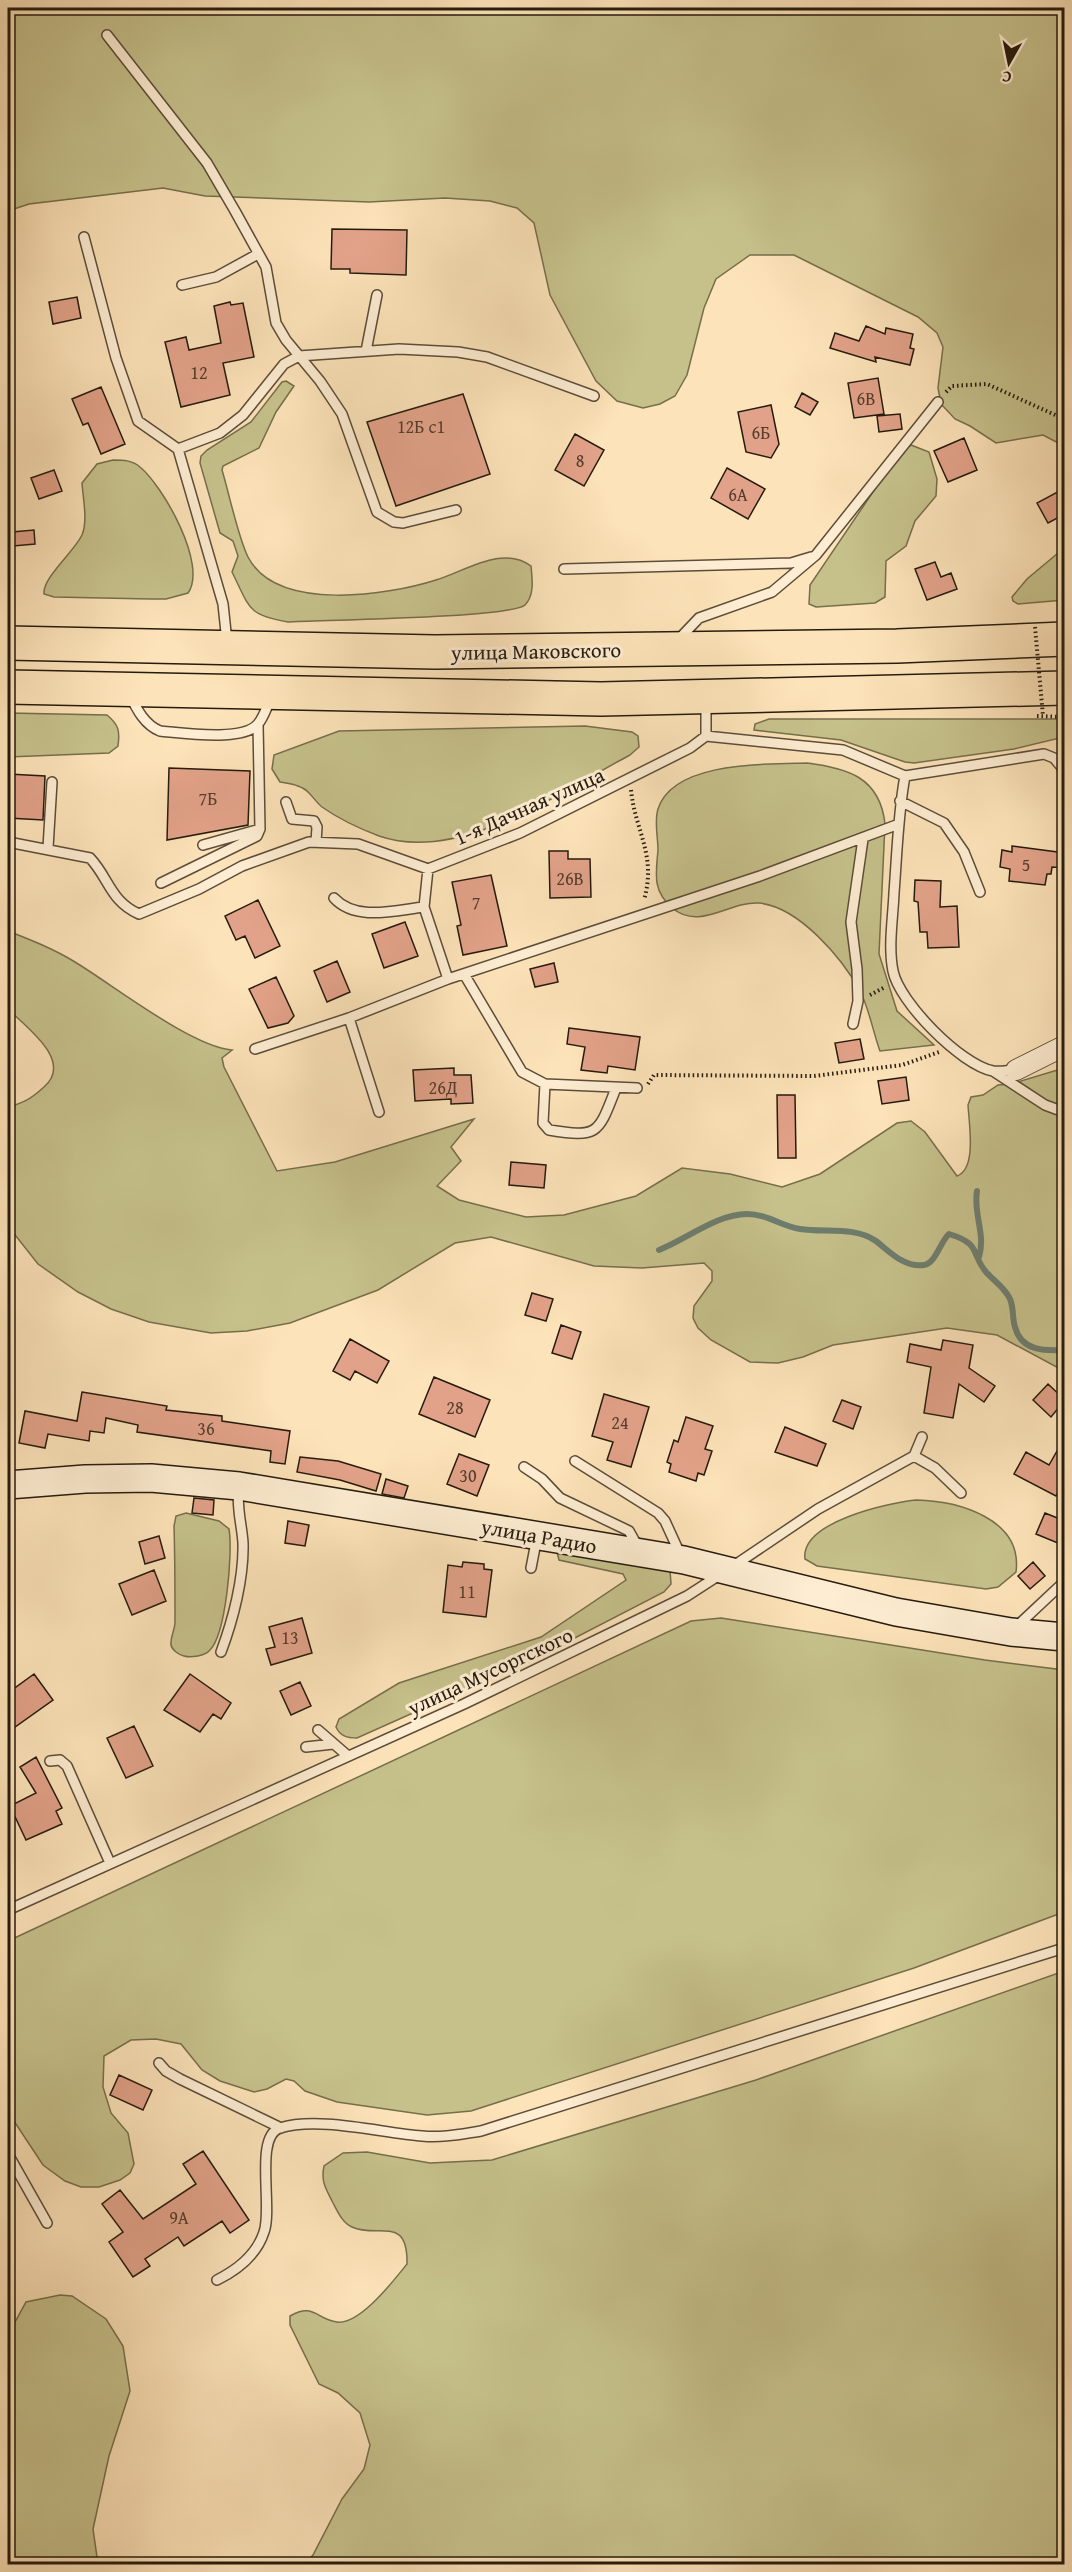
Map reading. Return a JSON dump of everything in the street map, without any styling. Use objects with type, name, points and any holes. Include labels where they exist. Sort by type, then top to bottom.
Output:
[{"type":"highway","name":"улица Маковского","points":[[8,643],[435,652],[897,646],[1065,639]]},
{"type":"highway","name":"улица Маковского","points":[[8,687],[601,699],[1065,688]]},
{"type":"main road","name":"улица Радио","points":[[8,1485],[85,1479],[151,1478],[239,1486],[684,1560],[896,1612],[1011,1632],[1065,1637]]},
{"type":"street","points":[[1016,1070],[1065,1046]]},
{"type":"lane","points":[[106,35],[207,164],[266,267],[276,323],[342,414],[377,512],[394,522],[403,523],[456,510]]},
{"type":"lane","points":[[84,237],[116,358],[138,421],[178,449],[223,603],[227,647]]},
{"type":"lane","points":[[182,285],[216,277],[258,254]]},
{"type":"lane","points":[[366,351],[377,295]]},
{"type":"lane","points":[[178,449],[220,433],[243,415],[284,364],[298,356],[429,349],[487,357],[594,396]]},
{"type":"lane","points":[[669,650],[699,618],[772,592],[816,555],[938,402]]},
{"type":"lane","points":[[564,569],[791,563],[816,555]]},
{"type":"lane","points":[[127,690],[141,715],[152,728],[160,731],[232,734],[244,732],[258,724]]},
{"type":"lane","points":[[161,883],[251,842],[260,830],[258,724],[273,693]]},
{"type":"lane","points":[[706,696],[706,736],[843,750],[905,776],[1044,754],[1054,758],[1065,770]]},
{"type":"lane","name":"1-я Дачная улица","points":[[428,869],[520,833],[630,780],[690,748],[706,736]]},
{"type":"lane","points":[[905,776],[900,801],[891,956],[896,981],[907,1000],[938,1037],[1045,1105],[1065,1112]]},
{"type":"lane","points":[[48,848],[52,782]]},
{"type":"lane","points":[[900,801],[944,823],[964,852],[981,892]]},
{"type":"lane","points":[[286,802],[292,819],[314,821],[317,827],[316,842]]},
{"type":"lane","points":[[255,1049],[349,1018],[448,979],[760,876],[899,824]]},
{"type":"lane","points":[[203,845],[260,830]]},
{"type":"lane","points":[[853,1024],[858,1001],[856,948],[851,922],[862,839]]},
{"type":"lane","points":[[8,842],[90,858],[99,868],[113,892],[129,909],[139,914],[199,889],[273,852],[316,842],[358,844],[428,869],[424,907],[448,979]]},
{"type":"lane","points":[[334,898],[359,911],[373,912],[424,907]]},
{"type":"lane","points":[[464,974],[522,1072],[545,1084],[637,1088]]},
{"type":"lane","points":[[349,1018],[379,1112]]},
{"type":"lane","points":[[993,1071],[1016,1070]]},
{"type":"lane","points":[[545,1084],[543,1123],[549,1130],[581,1136],[593,1132],[605,1117],[616,1088]]},
{"type":"lane","points":[[922,1437],[914,1456],[935,1468],[961,1493]]},
{"type":"lane","name":"улица Мусоргского","points":[[8,1910],[464,1704],[687,1596],[818,1509],[914,1456]]},
{"type":"lane","points":[[575,1461],[658,1513],[665,1521],[684,1560]]},
{"type":"lane","points":[[524,1467],[542,1479],[560,1498],[629,1531],[642,1554]]},
{"type":"lane","points":[[221,1652],[228,1633],[242,1564],[243,1543],[237,1500],[239,1486]]},
{"type":"lane","points":[[531,1568],[537,1535]]},
{"type":"lane","points":[[1011,1632],[1065,1582]]},
{"type":"lane","points":[[318,1730],[348,1756]]},
{"type":"lane","points":[[306,1747],[333,1744]]},
{"type":"lane","points":[[50,1761],[60,1760],[67,1766],[110,1863]]},
{"type":"lane","points":[[159,2063],[166,2072],[281,2128],[351,2127],[447,2137],[481,2131],[1065,1948]]},
{"type":"lane","points":[[217,2280],[243,2264],[265,2230],[266,2148],[269,2137],[281,2128]]},
{"type":"lane","points":[[8,2154],[47,2223]]},
{"type":"path","points":[[938,402],[952,386],[987,384],[1065,419]]},
{"type":"path","points":[[1035,627],[1043,716],[1065,717]]},
{"type":"path","points":[[623,921],[644,899],[648,874],[643,832],[635,814],[630,780]]},
{"type":"path","points":[[858,1001],[896,981]]},
{"type":"path","points":[[637,1088],[645,1086],[654,1076],[814,1076],[902,1065],[933,1056],[950,1046]]},
{"type":"shaded area","points":[[8,8],[1064,8],[1064,446],[1043,435],[996,443],[955,419],[941,404],[938,388],[943,347],[937,333],[918,317],[794,255],[750,255],[716,279],[704,308],[687,375],[675,396],[660,404],[643,408],[617,401],[596,381],[550,295],[534,223],[517,208],[490,201],[445,198],[369,202],[205,196],[163,188],[29,204],[8,211]]},
{"type":"shaded area","points":[[286,381],[294,386],[276,412],[259,448],[223,466],[222,470],[244,548],[262,575],[283,586],[308,593],[364,594],[416,586],[484,562],[508,558],[520,560],[531,566],[532,591],[525,605],[486,613],[452,616],[288,622],[264,616],[251,608],[232,572],[238,556],[233,541],[220,533],[200,463],[201,456],[251,422],[282,382]]},
{"type":"shaded area","points":[[911,445],[929,452],[937,479],[936,496],[915,521],[906,546],[886,561],[885,597],[875,603],[816,607],[809,604],[810,585],[903,450]]},
{"type":"shaded area","points":[[124,460],[140,467],[171,508],[188,546],[192,564],[193,580],[188,593],[166,599],[54,597],[44,594],[48,580],[82,535],[85,516],[82,483],[97,464]]},
{"type":"shaded area","points":[[1064,548],[1064,600],[1018,604],[1013,601],[1012,597],[1027,579]]},
{"type":"shaded area","points":[[8,713],[107,715],[118,729],[118,746],[109,753],[8,757]]},
{"type":"shaded area","points":[[769,719],[1064,719],[1064,737],[1014,749],[914,763],[841,740],[754,730],[755,724]]},
{"type":"shaded area","points":[[585,726],[632,732],[638,736],[639,747],[630,755],[509,820],[476,832],[443,840],[410,842],[379,836],[364,830],[322,807],[303,788],[280,782],[272,769],[274,755],[339,731]]},
{"type":"shaded area","points":[[807,763],[835,768],[859,778],[869,785],[882,808],[885,824],[879,954],[897,1011],[934,1045],[880,1051],[866,1005],[852,978],[818,936],[789,914],[759,903],[693,917],[672,908],[661,895],[656,874],[658,850],[656,819],[658,809],[667,793],[682,782],[723,768]]},
{"type":"shaded area","points":[[8,931],[67,957],[175,1027],[215,1046],[232,1050],[222,1058],[224,1067],[277,1171],[335,1162],[474,1119],[451,1147],[461,1161],[437,1186],[459,1200],[526,1217],[564,1215],[636,1196],[682,1168],[730,1174],[782,1187],[820,1174],[897,1123],[911,1121],[925,1132],[957,1176],[963,1172],[970,1155],[968,1105],[971,1097],[983,1095],[998,1085],[1011,1084],[1064,1068],[1064,1371],[997,1335],[947,1328],[833,1345],[803,1357],[778,1363],[750,1362],[711,1340],[698,1328],[693,1318],[694,1306],[712,1281],[712,1271],[704,1263],[642,1268],[594,1266],[491,1237],[455,1243],[378,1290],[290,1323],[247,1331],[211,1333],[149,1322],[111,1309],[78,1292],[38,1264],[8,1226],[8,1107],[28,1100],[44,1087],[52,1077],[54,1066],[44,1045],[8,1009]]},
{"type":"shaded area","points":[[916,1500],[951,1504],[968,1509],[985,1516],[999,1526],[1009,1539],[1015,1554],[1016,1572],[998,1587],[986,1589],[817,1566],[805,1559],[807,1546],[816,1535],[831,1525],[867,1510]]},
{"type":"shaded area","points":[[186,1513],[219,1521],[229,1529],[230,1540],[227,1592],[216,1641],[208,1652],[190,1657],[176,1652],[171,1642],[175,1622],[174,1526],[176,1516]]},
{"type":"shaded area","points":[[557,1552],[670,1570],[671,1584],[664,1592],[536,1658],[357,1738],[347,1737],[340,1733],[336,1727],[339,1719],[399,1683],[541,1637],[626,1580],[623,1574],[559,1560]]},
{"type":"shaded area","points":[[721,1618],[985,1660],[1064,1670],[1064,1912],[914,1968],[471,2111],[427,2115],[337,2102],[305,2091],[294,2081],[286,2079],[267,2089],[254,2092],[220,2081],[202,2070],[181,2044],[156,2039],[131,2040],[104,2056],[103,2087],[111,2113],[128,2133],[134,2164],[130,2173],[120,2180],[99,2187],[81,2187],[65,2181],[43,2165],[8,2112],[8,1941],[691,1621]]},
{"type":"shaded area","points":[[1064,1971],[1064,2564],[305,2564],[313,2555],[342,2499],[364,2469],[370,2445],[360,2413],[338,2393],[319,2384],[290,2325],[290,2316],[298,2312],[310,2311],[330,2321],[346,2321],[376,2300],[407,2264],[406,2249],[397,2233],[362,2230],[348,2225],[338,2212],[324,2184],[324,2166],[343,2153],[367,2152],[430,2163],[492,2160],[756,2080]]},
{"type":"shaded area","points":[[60,2295],[72,2296],[106,2319],[123,2346],[130,2391],[109,2456],[93,2529],[98,2564],[8,2564],[8,2335],[26,2302]]},
{"type":"building","points":[[332,229],[407,230],[406,275],[350,273],[350,269],[331,269]]},
{"type":"building","points":[[77,297],[81,318],[53,324],[49,302]]},
{"type":"building","points":[[230,302],[231,305],[243,303],[254,357],[223,363],[230,395],[181,407],[165,342],[186,337],[189,350],[221,343],[214,306]]},
{"type":"building","points":[[866,326],[885,334],[886,328],[913,334],[910,348],[914,349],[910,365],[875,357],[876,362],[830,348],[835,333],[859,341]]},
{"type":"building","points":[[878,378],[884,414],[854,418],[848,383]]},
{"type":"building","points":[[101,387],[125,444],[101,454],[88,423],[83,425],[72,399]]},
{"type":"building","points":[[802,393],[818,402],[810,415],[795,407]]},
{"type":"building","points":[[463,394],[490,474],[396,506],[367,422]]},
{"type":"building","points":[[771,405],[779,444],[771,458],[746,452],[738,412]]},
{"type":"building","points":[[900,414],[902,429],[879,432],[877,416]]},
{"type":"building","points":[[575,434],[604,450],[584,486],[555,470]]},
{"type":"building","points":[[964,438],[977,470],[948,482],[934,451]]},
{"type":"building","points":[[727,468],[765,489],[748,519],[711,498]]},
{"type":"building","points":[[54,470],[62,491],[39,499],[31,478]]},
{"type":"building","points":[[1065,488],[1065,514],[1048,523],[1037,503]]},
{"type":"building","points":[[34,530],[35,544],[13,546],[12,532]]},
{"type":"building","points":[[935,562],[941,577],[951,573],[957,589],[927,600],[915,569]]},
{"type":"building","points":[[169,768],[250,771],[248,825],[167,840]]},
{"type":"building","points":[[8,774],[45,776],[43,820],[8,818]]},
{"type":"building","points":[[1012,846],[1065,853],[1065,868],[1052,867],[1051,874],[1047,874],[1045,885],[1009,881],[1010,869],[1000,867],[1002,850],[1012,852]]},
{"type":"building","points":[[549,851],[568,851],[568,859],[590,859],[591,897],[550,898]]},
{"type":"building","points":[[491,875],[507,946],[463,955],[457,926],[461,925],[452,882]]},
{"type":"building","points":[[915,880],[941,881],[940,907],[957,906],[959,947],[928,948],[927,932],[920,932],[918,902],[914,901]]},
{"type":"building","points":[[258,900],[280,946],[255,958],[245,936],[236,940],[225,916]]},
{"type":"building","points":[[405,922],[418,956],[384,968],[372,934]]},
{"type":"building","points":[[337,961],[350,992],[327,1002],[314,971]]},
{"type":"building","points":[[554,963],[558,982],[535,987],[530,969]]},
{"type":"building","points":[[276,977],[294,1016],[288,1023],[268,1028],[249,989]]},
{"type":"building","points":[[569,1028],[640,1037],[635,1070],[608,1066],[607,1073],[581,1070],[585,1047],[567,1044]]},
{"type":"building","points":[[860,1039],[864,1059],[839,1063],[835,1043]]},
{"type":"building","points":[[454,1068],[454,1075],[471,1075],[473,1103],[451,1104],[451,1099],[415,1101],[413,1070]]},
{"type":"building","points":[[906,1077],[909,1100],[882,1104],[878,1081]]},
{"type":"building","points":[[777,1095],[795,1095],[796,1158],[778,1158]]},
{"type":"building","points":[[511,1162],[546,1165],[544,1188],[509,1185]]},
{"type":"building","points":[[532,1293],[553,1299],[546,1321],[525,1315]]},
{"type":"building","points":[[561,1325],[581,1332],[572,1359],[552,1353]]},
{"type":"building","points":[[350,1339],[389,1361],[377,1383],[355,1371],[350,1380],[333,1371]]},
{"type":"building","points":[[943,1340],[973,1345],[969,1368],[995,1386],[984,1402],[959,1384],[953,1418],[924,1413],[931,1367],[907,1362],[910,1344],[941,1350]]},
{"type":"building","points":[[434,1377],[490,1400],[475,1437],[419,1414]]},
{"type":"building","points":[[1048,1384],[1065,1400],[1051,1417],[1033,1400]]},
{"type":"building","points":[[82,1392],[167,1406],[166,1410],[222,1416],[222,1421],[290,1431],[285,1464],[270,1462],[271,1451],[137,1432],[138,1425],[106,1418],[104,1433],[90,1431],[89,1441],[48,1434],[45,1448],[19,1443],[25,1411],[77,1421]]},
{"type":"building","points":[[604,1394],[649,1407],[631,1467],[607,1460],[613,1442],[592,1436]]},
{"type":"building","points":[[842,1400],[861,1407],[853,1429],[833,1421]]},
{"type":"building","points":[[686,1417],[713,1426],[705,1449],[712,1451],[704,1475],[698,1473],[696,1481],[669,1472],[671,1464],[667,1462],[674,1440],[678,1442]]},
{"type":"building","points":[[785,1427],[826,1444],[817,1466],[775,1452]]},
{"type":"building","points":[[1065,1437],[1065,1480],[1056,1496],[1014,1474],[1026,1452],[1049,1465]]},
{"type":"building","points":[[459,1454],[489,1465],[477,1496],[447,1484]]},
{"type":"building","points":[[300,1457],[338,1461],[381,1474],[376,1491],[340,1480],[297,1472]]},
{"type":"building","points":[[386,1479],[408,1486],[404,1498],[382,1494]]},
{"type":"building","points":[[194,1498],[214,1500],[213,1515],[192,1513]]},
{"type":"building","points":[[1045,1513],[1065,1521],[1065,1546],[1036,1534]]},
{"type":"building","points":[[288,1521],[309,1525],[305,1546],[285,1543]]},
{"type":"building","points":[[159,1536],[165,1558],[145,1564],[139,1542]]},
{"type":"building","points":[[463,1562],[484,1564],[484,1569],[492,1570],[486,1617],[443,1612],[448,1565],[462,1567]]},
{"type":"building","points":[[1033,1562],[1045,1576],[1030,1589],[1018,1576]]},
{"type":"building","points":[[154,1570],[166,1601],[132,1615],[119,1584]]},
{"type":"building","points":[[302,1618],[312,1653],[271,1665],[266,1649],[275,1647],[269,1627]]},
{"type":"building","points":[[34,1674],[53,1700],[8,1732],[8,1693]]},
{"type":"building","points":[[190,1674],[231,1703],[221,1719],[213,1714],[200,1732],[164,1710]]},
{"type":"building","points":[[300,1682],[311,1706],[291,1715],[280,1691]]},
{"type":"building","points":[[134,1726],[153,1766],[126,1778],[107,1738]]},
{"type":"building","points":[[36,1757],[62,1808],[56,1811],[62,1824],[26,1840],[10,1806],[36,1793],[20,1767]]},
{"type":"building","points":[[119,2075],[152,2090],[143,2110],[110,2095]]},
{"type":"building","points":[[203,2151],[249,2220],[230,2233],[222,2221],[184,2246],[178,2237],[145,2259],[150,2266],[133,2277],[109,2242],[123,2232],[102,2204],[120,2190],[143,2219],[196,2184],[183,2164]]},
{"type":"waterway","points":[[977,1191],[981,1240],[979,1257]]},
{"type":"waterway","points":[[659,1250],[713,1222],[747,1214],[761,1216],[800,1229],[859,1233],[876,1241],[903,1261],[917,1265],[924,1265],[932,1260],[949,1234],[971,1245],[986,1272],[1008,1295],[1015,1327],[1023,1341],[1035,1348],[1064,1350]]}]
